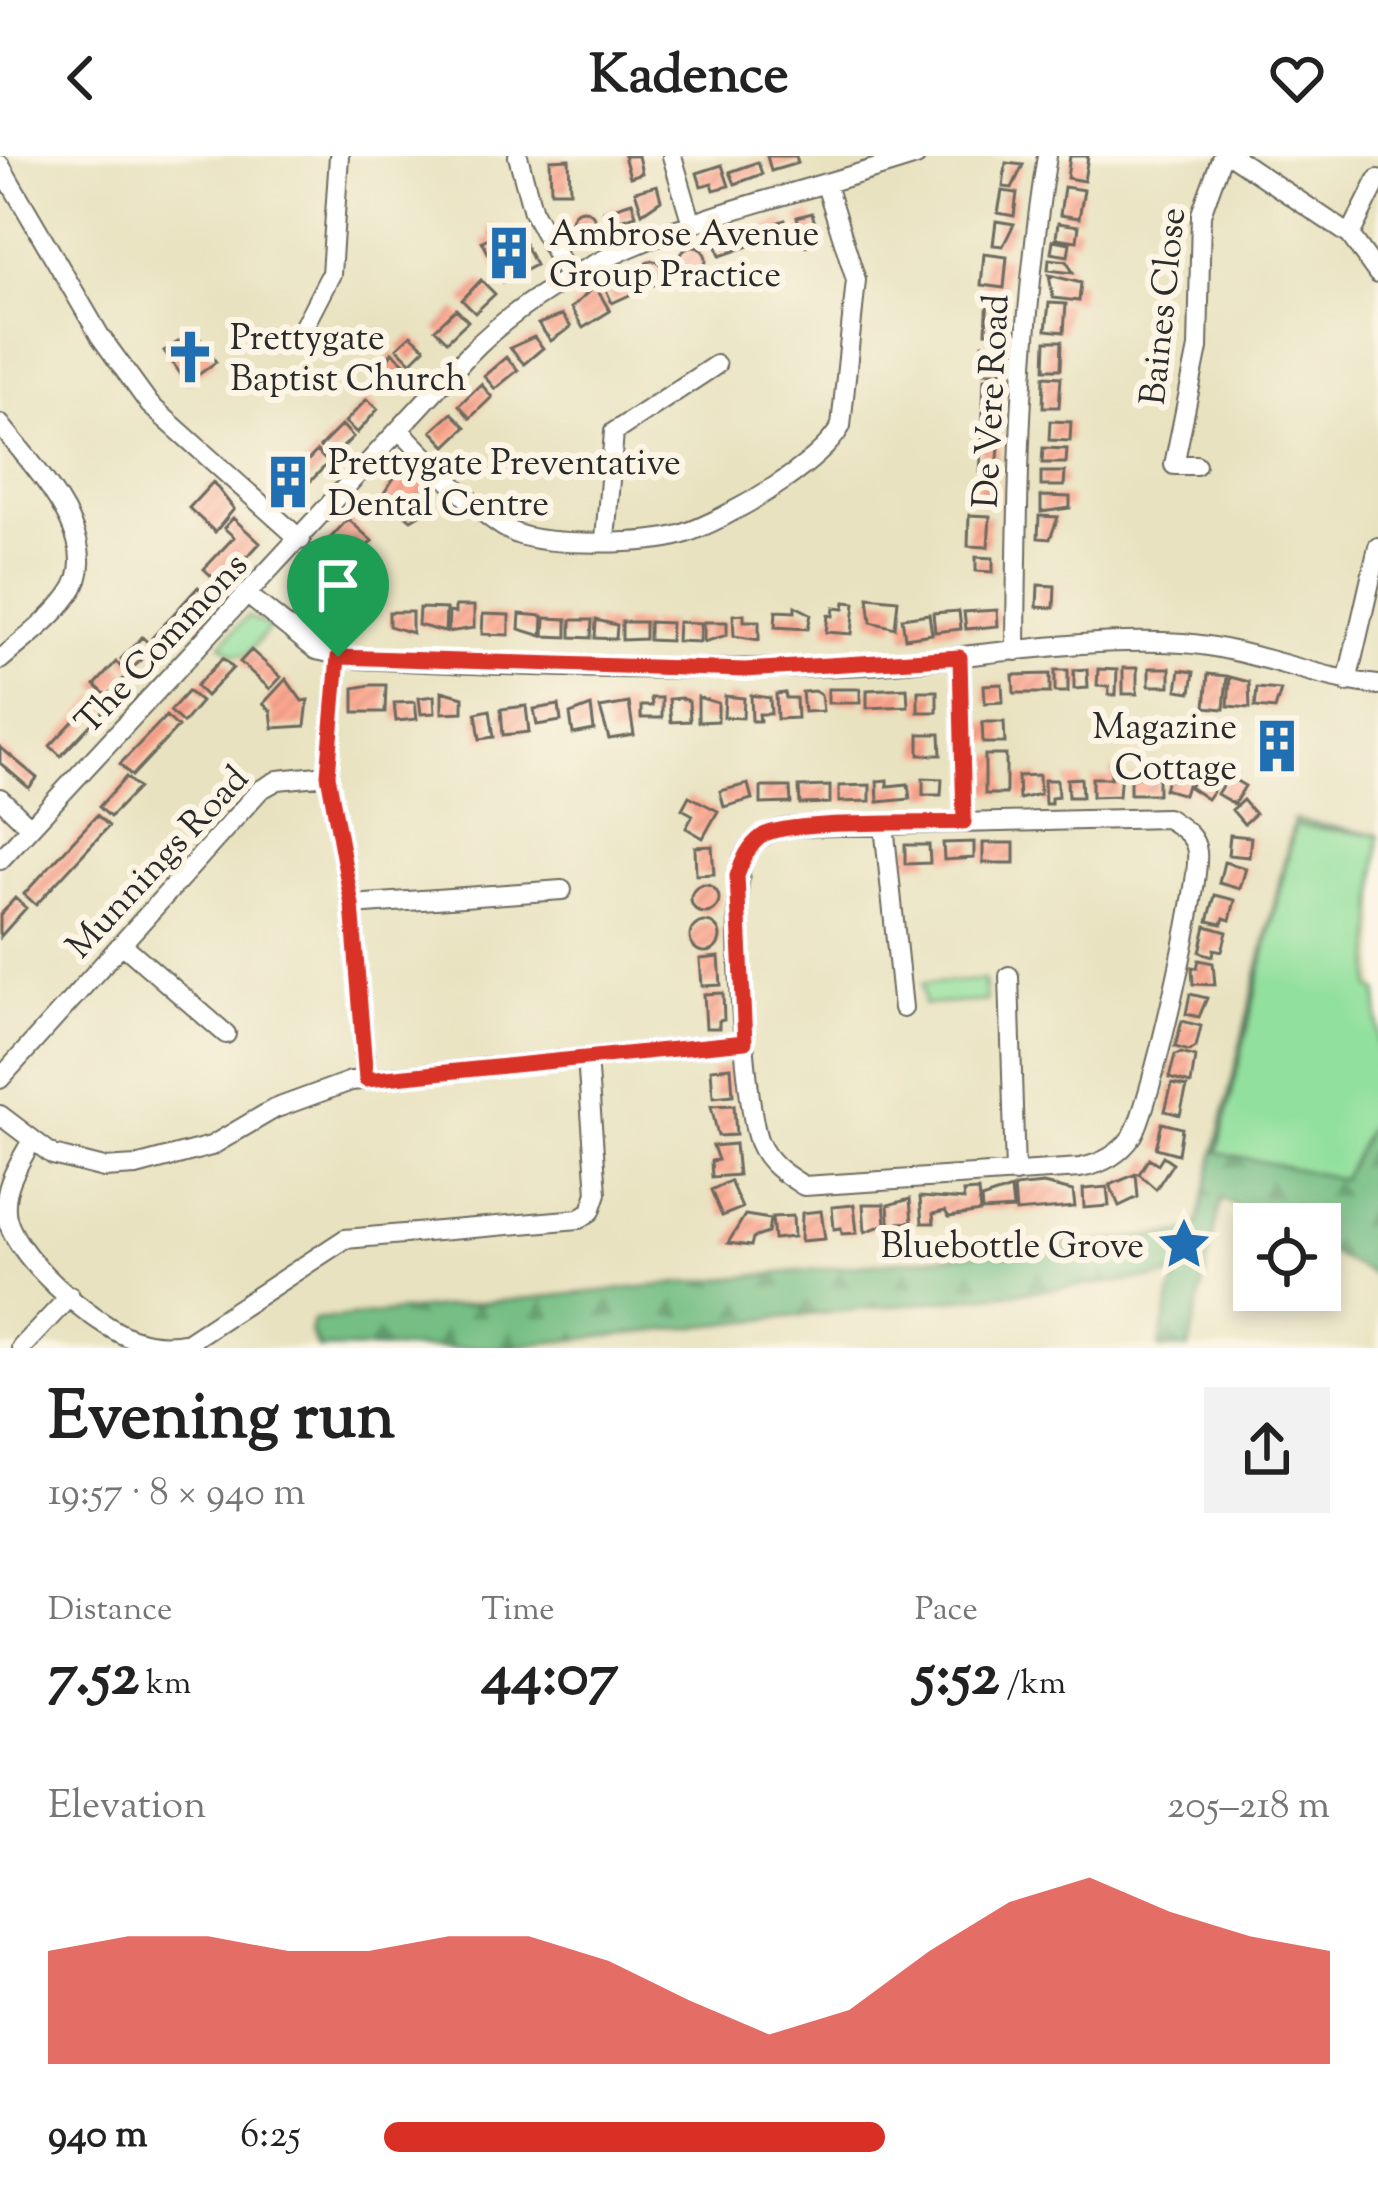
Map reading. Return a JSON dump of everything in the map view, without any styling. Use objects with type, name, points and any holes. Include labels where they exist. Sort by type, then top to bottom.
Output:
[{"type":"street","points":[[304,326],[331,274],[339,156]]},
{"type":"street","points":[[518,156],[534,214],[567,274]]},
{"type":"street","points":[[672,156],[692,224]]},
{"type":"street","name":"The Commons","points":[[0,860],[496,326],[567,274],[692,224],[916,156]]},
{"type":"street","name":"De Vere Road","points":[[1016,651],[1016,491],[1025,332],[1047,156]]},
{"type":"street","points":[[1233,157],[1349,235],[1378,274]]},
{"type":"street","name":"Baines Close","points":[[1174,465],[1198,348],[1201,214],[1233,157]]},
{"type":"street","points":[[2,178],[100,336],[150,405],[301,540]]},
{"type":"street","points":[[1349,235],[1378,181]]},
{"type":"street","points":[[399,430],[515,533],[605,539],[686,533],[830,446],[841,426],[856,280],[826,185]]},
{"type":"street","points":[[605,539],[614,432],[716,364]]},
{"type":"street","points":[[0,424],[68,519],[80,545],[81,568],[70,594],[0,660]]},
{"type":"street","points":[[1150,466],[1196,465]]},
{"type":"street","points":[[1347,682],[1378,548]]},
{"type":"street","points":[[249,596],[281,627],[338,657],[745,670],[960,657],[1105,641],[1185,643],[1347,682],[1378,685]]},
{"type":"street","points":[[338,657],[328,775],[352,905],[366,1080]]},
{"type":"street","points":[[960,657],[964,822]]},
{"type":"street","name":"Munnings Road","points":[[0,1079],[260,790],[278,780],[328,775]]},
{"type":"street","points":[[0,798],[31,827]]},
{"type":"street","points":[[1167,818],[1190,833],[1197,852],[1180,961],[1132,1136],[1101,1164],[804,1186],[774,1167],[758,1140],[745,1042],[737,876],[745,854],[777,828],[964,822],[1167,818]]},
{"type":"street","points":[[884,825],[903,1008]]},
{"type":"street","points":[[352,905],[562,890]]},
{"type":"street","points":[[122,944],[226,1034]]},
{"type":"street","points":[[1009,976],[1015,1173]]},
{"type":"street","points":[[0,1115],[31,1142],[78,1163],[136,1166],[212,1146],[274,1109],[366,1080],[745,1042]]},
{"type":"street","points":[[31,1142],[6,1194],[5,1216],[14,1239],[70,1296],[112,1330],[135,1340],[176,1344],[188,1342],[345,1239],[579,1219],[591,1211],[597,1193],[587,1058]]},
{"type":"street","points":[[20,1348],[70,1296]]},
{"type":"green space","points":[[248,616],[270,628],[246,655],[233,654],[221,644]]},
{"type":"green space","points":[[1294,820],[1378,835],[1295,826],[1218,1152],[1342,1179],[1378,1110],[1378,1277],[1341,1258],[1341,1203],[1233,1205],[1221,1199],[1189,1348],[1159,1348],[1175,1276],[496,1348],[318,1348],[310,1332],[313,1320],[1182,1233],[1197,1226]]},
{"type":"green space","points":[[1295,825],[1378,835],[1371,988],[1378,991],[1378,1110],[1342,1179],[1218,1152]]},
{"type":"green space","points":[[984,980],[986,1001],[924,1005],[922,984]]},
{"type":"building","points":[[624,156],[638,156],[642,173],[630,177]]},
{"type":"building","points":[[767,156],[796,156],[798,163],[771,171]]},
{"type":"building","points":[[1070,156],[1088,156],[1084,181],[1067,178]]},
{"type":"building","points":[[569,159],[570,191],[551,191],[550,160]]},
{"type":"building","points":[[758,162],[762,174],[735,184],[730,172]]},
{"type":"building","points":[[1006,163],[1023,165],[1012,188],[1003,187]]},
{"type":"building","points":[[722,165],[729,186],[714,190],[712,183],[701,186],[697,173]]},
{"type":"building","points":[[657,185],[661,200],[642,213],[635,191]]},
{"type":"building","points":[[1064,187],[1084,190],[1079,218],[1060,215]]},
{"type":"building","points":[[1002,191],[1017,193],[1014,216],[998,213]]},
{"type":"building","points":[[632,202],[636,215],[608,224],[604,211]]},
{"type":"building","points":[[583,210],[592,213],[592,231],[583,234],[574,231],[571,222],[574,213]]},
{"type":"building","points":[[812,213],[820,241],[805,246],[797,217]]},
{"type":"building","points":[[785,220],[790,233],[757,244],[753,231]]},
{"type":"building","points":[[996,221],[1014,224],[1003,246],[993,245]]},
{"type":"building","points":[[1058,223],[1079,226],[1077,241],[1056,238]]},
{"type":"building","name":"Ambrose Avenue Group Practice","points":[[495,224],[499,233],[515,225],[535,265],[503,282],[482,241],[491,237],[487,228]]},
{"type":"building","points":[[744,233],[749,246],[720,256],[716,243]]},
{"type":"building","points":[[1053,240],[1070,243],[1068,256],[1051,253]]},
{"type":"building","points":[[693,247],[706,260],[693,273],[680,260]]},
{"type":"building","points":[[984,254],[1007,257],[1004,288],[981,285]]},
{"type":"building","points":[[1049,259],[1067,261],[1073,273],[1048,270]]},
{"type":"building","points":[[653,261],[662,264],[662,282],[653,285],[644,282],[641,273],[644,264]]},
{"type":"building","points":[[627,272],[636,292],[612,303],[606,290]]},
{"type":"building","points":[[1049,275],[1081,283],[1079,301],[1053,298]]},
{"type":"building","points":[[481,280],[495,294],[475,313],[462,300]]},
{"type":"building","points":[[595,286],[610,311],[583,328],[571,308]]},
{"type":"building","points":[[988,295],[1004,296],[1002,333],[986,332]]},
{"type":"building","points":[[1049,303],[1066,304],[1064,332],[1046,330]]},
{"type":"building","points":[[456,309],[468,321],[447,341],[435,329]]},
{"type":"building","points":[[562,315],[571,327],[551,341],[538,324]]},
{"type":"building","name":"Prettygate Baptist Church","points":[[195,331],[216,362],[187,383],[164,351]]},
{"type":"building","points":[[411,335],[425,348],[411,362],[397,348]]},
{"type":"building","points":[[534,337],[543,348],[524,364],[510,348]]},
{"type":"building","points":[[1046,341],[1062,341],[1061,369],[1045,369]]},
{"type":"building","points":[[983,344],[1001,344],[1001,372],[983,372]]},
{"type":"building","points":[[392,352],[410,368],[397,383],[382,370]]},
{"type":"building","points":[[506,357],[518,370],[495,389],[484,376]]},
{"type":"building","points":[[1044,376],[1061,377],[1059,407],[1043,407]]},
{"type":"building","points":[[984,378],[1000,379],[999,407],[983,406]]},
{"type":"building","points":[[481,384],[492,397],[470,418],[459,405]]},
{"type":"building","points":[[367,399],[378,409],[357,433],[345,422]]},
{"type":"building","points":[[983,412],[999,412],[998,439],[982,438]]},
{"type":"building","points":[[452,413],[466,427],[446,446],[432,431]]},
{"type":"building","points":[[1050,421],[1071,422],[1070,441],[1049,440]]},
{"type":"building","points":[[342,425],[353,437],[332,458],[320,447]]},
{"type":"building","points":[[982,445],[999,446],[997,473],[980,472]]},
{"type":"building","points":[[1043,448],[1067,449],[1066,463],[1042,463]]},
{"type":"building","points":[[317,451],[328,463],[307,485],[295,474]]},
{"type":"building","name":"Prettygate Preventative Dental Centre","points":[[281,466],[309,492],[297,505],[271,476]]},
{"type":"building","points":[[413,468],[436,490],[427,500],[434,506],[411,520],[400,511],[399,503],[394,508],[385,502],[384,493],[398,472]]},
{"type":"building","points":[[1041,472],[1065,472],[1064,486],[1041,486]]},
{"type":"building","points":[[987,479],[1000,492],[987,505],[974,492]]},
{"type":"building","points":[[213,482],[234,509],[215,532],[189,508]]},
{"type":"building","points":[[1041,496],[1070,497],[1070,508],[1041,512]]},
{"type":"building","points":[[969,515],[990,516],[988,547],[968,546]]},
{"type":"building","points":[[1039,516],[1058,517],[1050,539],[1038,538]]},
{"type":"building","points":[[233,518],[260,543],[221,585],[204,569],[234,537],[224,528]]},
{"type":"building","points":[[348,519],[372,541],[343,573],[363,592],[331,626],[311,607],[310,560]]},
{"type":"building","points":[[976,557],[993,558],[993,572],[976,571]]},
{"type":"building","points":[[1038,585],[1055,586],[1054,608],[1037,607]]},
{"type":"building","points":[[198,587],[209,596],[162,647],[152,638]]},
{"type":"building","points":[[868,597],[898,600],[895,628],[871,622]]},
{"type":"building","points":[[845,602],[855,603],[852,634],[826,632],[828,615],[833,616],[834,608],[844,609]]},
{"type":"building","points":[[455,606],[474,606],[474,628],[448,632],[449,612],[455,613]]},
{"type":"building","points":[[795,606],[811,614],[808,629],[775,627],[776,611],[795,612]]},
{"type":"building","points":[[419,608],[446,609],[445,632],[418,625]]},
{"type":"building","points":[[997,610],[998,626],[966,629],[964,612]]},
{"type":"building","points":[[959,611],[961,629],[935,632],[933,613]]},
{"type":"building","points":[[389,612],[412,612],[412,633],[389,626]]},
{"type":"building","points":[[483,614],[509,615],[509,635],[482,634]]},
{"type":"building","points":[[520,614],[543,616],[542,636],[519,629]]},
{"type":"building","points":[[744,614],[744,621],[759,621],[759,640],[734,636],[733,615]]},
{"type":"building","points":[[929,614],[932,634],[905,638],[902,618]]},
{"type":"building","points":[[545,618],[567,619],[567,637],[544,636]]},
{"type":"building","points":[[571,620],[592,620],[591,638],[571,637]]},
{"type":"building","points":[[596,620],[617,625],[616,639],[595,638]]},
{"type":"building","points":[[622,622],[645,622],[645,639],[622,640]]},
{"type":"building","points":[[649,622],[671,623],[670,641],[649,640]]},
{"type":"building","points":[[678,622],[701,623],[700,642],[677,641]]},
{"type":"building","points":[[704,622],[727,622],[727,635],[704,642]]},
{"type":"building","points":[[142,637],[153,647],[132,669],[121,659]]},
{"type":"building","points":[[251,650],[281,677],[270,689],[240,662]]},
{"type":"building","points":[[223,658],[233,668],[206,696],[196,686]]},
{"type":"building","points":[[116,662],[128,674],[107,696],[95,685]]},
{"type":"building","points":[[1123,668],[1137,668],[1137,694],[1123,694]]},
{"type":"building","points":[[1149,668],[1170,668],[1170,686],[1149,686]]},
{"type":"building","points":[[1087,669],[1088,688],[1074,689],[1074,670]]},
{"type":"building","points":[[1098,669],[1117,670],[1116,695],[1109,695],[1109,687],[1097,686]]},
{"type":"building","points":[[1055,670],[1068,670],[1068,692],[1055,692]]},
{"type":"building","points":[[1180,670],[1194,672],[1191,692],[1177,690]]},
{"type":"building","points":[[1050,674],[1050,693],[1014,693],[1013,675]]},
{"type":"building","points":[[1208,674],[1227,676],[1224,709],[1205,707]]},
{"type":"building","points":[[1230,677],[1249,682],[1250,708],[1228,706]]},
{"type":"building","points":[[286,679],[302,701],[308,700],[305,726],[273,728],[271,711],[263,704]]},
{"type":"building","points":[[1002,684],[1003,702],[985,703],[984,685]]},
{"type":"building","points":[[386,685],[385,712],[354,712],[354,688]]},
{"type":"building","points":[[907,688],[908,706],[867,708],[867,690]]},
{"type":"building","points":[[1257,688],[1281,690],[1275,709],[1255,707]]},
{"type":"building","points":[[828,689],[860,689],[860,703],[828,703]]},
{"type":"building","points":[[188,691],[201,702],[183,723],[170,711]]},
{"type":"building","points":[[442,691],[463,697],[463,712],[442,713]]},
{"type":"building","points":[[918,691],[937,691],[937,712],[918,712]]},
{"type":"building","points":[[802,692],[821,695],[823,711],[804,712]]},
{"type":"building","points":[[785,693],[786,698],[796,698],[797,718],[777,719],[776,694]]},
{"type":"building","points":[[98,695],[109,705],[61,756],[50,746]]},
{"type":"building","points":[[751,695],[770,698],[771,714],[759,714],[760,721],[752,721]]},
{"type":"building","points":[[434,696],[435,713],[421,714],[419,698]]},
{"type":"building","points":[[725,696],[744,698],[743,718],[724,717]]},
{"type":"building","points":[[698,697],[718,703],[718,721],[698,722]]},
{"type":"building","points":[[651,698],[662,698],[662,718],[641,718],[641,706],[652,706]]},
{"type":"building","points":[[669,699],[689,701],[690,721],[671,722]]},
{"type":"building","points":[[415,702],[417,719],[396,721],[394,703]]},
{"type":"building","points":[[629,703],[634,735],[609,739],[600,708]]},
{"type":"building","points":[[559,705],[561,721],[537,725],[534,709]]},
{"type":"building","points":[[526,706],[529,732],[503,735],[501,709]]},
{"type":"building","points":[[591,706],[594,730],[573,734],[570,714]]},
{"type":"building","points":[[490,710],[494,737],[480,739],[476,713]]},
{"type":"building","points":[[166,716],[178,727],[132,776],[120,764]]},
{"type":"building","points":[[982,722],[1004,722],[1005,743],[983,743]]},
{"type":"building","name":"Magazine Cottage","points":[[1268,731],[1287,732],[1287,753],[1267,752]]},
{"type":"building","points":[[919,734],[940,734],[941,755],[919,755]]},
{"type":"building","points":[[0,747],[37,778],[29,788],[0,763]]},
{"type":"building","points":[[985,755],[1006,755],[1006,794],[985,794]]},
{"type":"building","points":[[1173,760],[1190,775],[1184,795],[1164,789]]},
{"type":"building","points":[[1201,769],[1217,785],[1207,799],[1189,787]]},
{"type":"building","points":[[1111,770],[1121,770],[1119,796],[1092,797],[1092,778],[1111,778]]},
{"type":"building","points":[[1039,775],[1040,794],[1019,799],[1018,776]]},
{"type":"building","points":[[1130,776],[1158,776],[1158,794],[1130,794]]},
{"type":"building","points":[[1228,776],[1245,786],[1234,804],[1217,794]]},
{"type":"building","points":[[126,777],[138,788],[110,817],[99,807]]},
{"type":"building","points":[[923,778],[942,779],[941,795],[923,795]]},
{"type":"building","points":[[1081,778],[1082,797],[1068,797],[1067,779]]},
{"type":"building","points":[[887,780],[887,786],[908,784],[910,799],[878,802],[877,781]]},
{"type":"building","points":[[1044,780],[1057,780],[1058,797],[1051,798],[1051,804],[1045,804]]},
{"type":"building","points":[[748,784],[752,799],[724,807],[720,791]]},
{"type":"building","points":[[870,785],[870,801],[839,802],[839,786]]},
{"type":"building","points":[[830,786],[830,803],[800,804],[799,787]]},
{"type":"building","points":[[761,787],[790,787],[791,803],[761,804]]},
{"type":"building","points":[[689,796],[718,811],[703,838],[686,828],[693,815],[682,809]]},
{"type":"building","points":[[1243,800],[1255,814],[1244,824],[1232,810]]},
{"type":"building","points":[[97,815],[109,826],[36,905],[24,894]]},
{"type":"building","points":[[1230,835],[1251,837],[1249,857],[1228,855]]},
{"type":"building","points":[[974,842],[974,858],[944,860],[943,843]]},
{"type":"building","points":[[983,843],[1014,843],[1014,863],[983,863]]},
{"type":"building","points":[[905,845],[929,845],[930,863],[905,864]]},
{"type":"building","points":[[712,846],[714,874],[696,875],[695,847]]},
{"type":"building","points":[[1224,862],[1246,868],[1240,889],[1219,883]]},
{"type":"building","points":[[705,885],[715,889],[719,899],[715,909],[705,913],[695,909],[691,899],[695,889]]},
{"type":"building","points":[[1215,895],[1235,900],[1230,920],[1224,918],[1222,924],[1208,921]]},
{"type":"building","points":[[15,898],[26,908],[0,937],[0,915]]},
{"type":"building","points":[[705,922],[716,926],[720,937],[716,948],[705,952],[694,948],[690,937],[694,926]]},
{"type":"building","points":[[1206,926],[1227,932],[1222,951],[1214,949],[1213,956],[1200,952]]},
{"type":"building","points":[[719,957],[721,985],[702,986],[700,959]]},
{"type":"building","points":[[1199,960],[1213,963],[1215,985],[1193,984],[1192,967],[1197,968]]},
{"type":"building","points":[[723,993],[724,1020],[719,1021],[719,1028],[706,1028],[704,994]]},
{"type":"building","points":[[1190,994],[1207,998],[1199,1017],[1186,1014]]},
{"type":"building","points":[[1182,1021],[1201,1026],[1196,1047],[1189,1051],[1175,1047]]},
{"type":"building","points":[[1175,1055],[1195,1057],[1191,1084],[1169,1078]]},
{"type":"building","points":[[731,1067],[733,1095],[713,1097],[711,1069]]},
{"type":"building","points":[[1172,1084],[1187,1087],[1180,1115],[1165,1111]]},
{"type":"building","points":[[734,1105],[736,1135],[718,1136],[711,1106]]},
{"type":"building","points":[[1162,1123],[1182,1128],[1178,1154],[1156,1148]]},
{"type":"building","points":[[735,1144],[738,1175],[712,1177],[711,1161],[718,1160],[713,1146]]},
{"type":"building","points":[[1163,1156],[1173,1163],[1156,1189],[1139,1174],[1149,1158],[1158,1164]]},
{"type":"building","points":[[1136,1174],[1138,1197],[1119,1206],[1110,1185]]},
{"type":"building","points":[[730,1181],[742,1208],[722,1216],[711,1190]]},
{"type":"building","points":[[1043,1184],[1073,1191],[1075,1207],[1016,1212],[1014,1187]]},
{"type":"building","points":[[1107,1187],[1109,1206],[1084,1208],[1083,1189]]},
{"type":"building","points":[[1011,1189],[1013,1209],[982,1211],[981,1199]]},
{"type":"building","points":[[978,1191],[980,1212],[949,1217],[945,1211],[933,1214],[934,1223],[922,1223],[920,1197],[964,1200],[963,1192]]},
{"type":"building","points":[[910,1199],[912,1222],[899,1223],[900,1232],[890,1233],[888,1205]]},
{"type":"building","points":[[863,1204],[884,1204],[886,1224],[865,1232]]},
{"type":"building","points":[[854,1205],[857,1233],[842,1234],[841,1228],[834,1229],[832,1207]]},
{"type":"building","points":[[821,1211],[825,1239],[801,1241],[802,1213]]},
{"type":"building","points":[[745,1215],[770,1219],[768,1233],[753,1238],[751,1246],[728,1243]]},
{"type":"building","points":[[793,1216],[794,1237],[774,1239],[772,1217]]},
{"type":"place","name":"Ambrose Avenue Group Practice","points":[[509,253]]},
{"type":"place","name":"Prettygate Baptist Church","points":[[190,357]]},
{"type":"place","name":"Prettygate Preventative Dental Centre","points":[[288,482]]},
{"type":"place","name":"Magazine Cottage","points":[[1277,746]]},
{"type":"place","name":"Bluebottle Grove","points":[[1184,1244]]},
{"type":"route","points":[[338,657],[745,670],[960,657],[964,822],[777,828],[761,837],[745,854],[737,876],[745,1042],[366,1080],[352,905],[328,775],[331,695],[338,657]]}]
